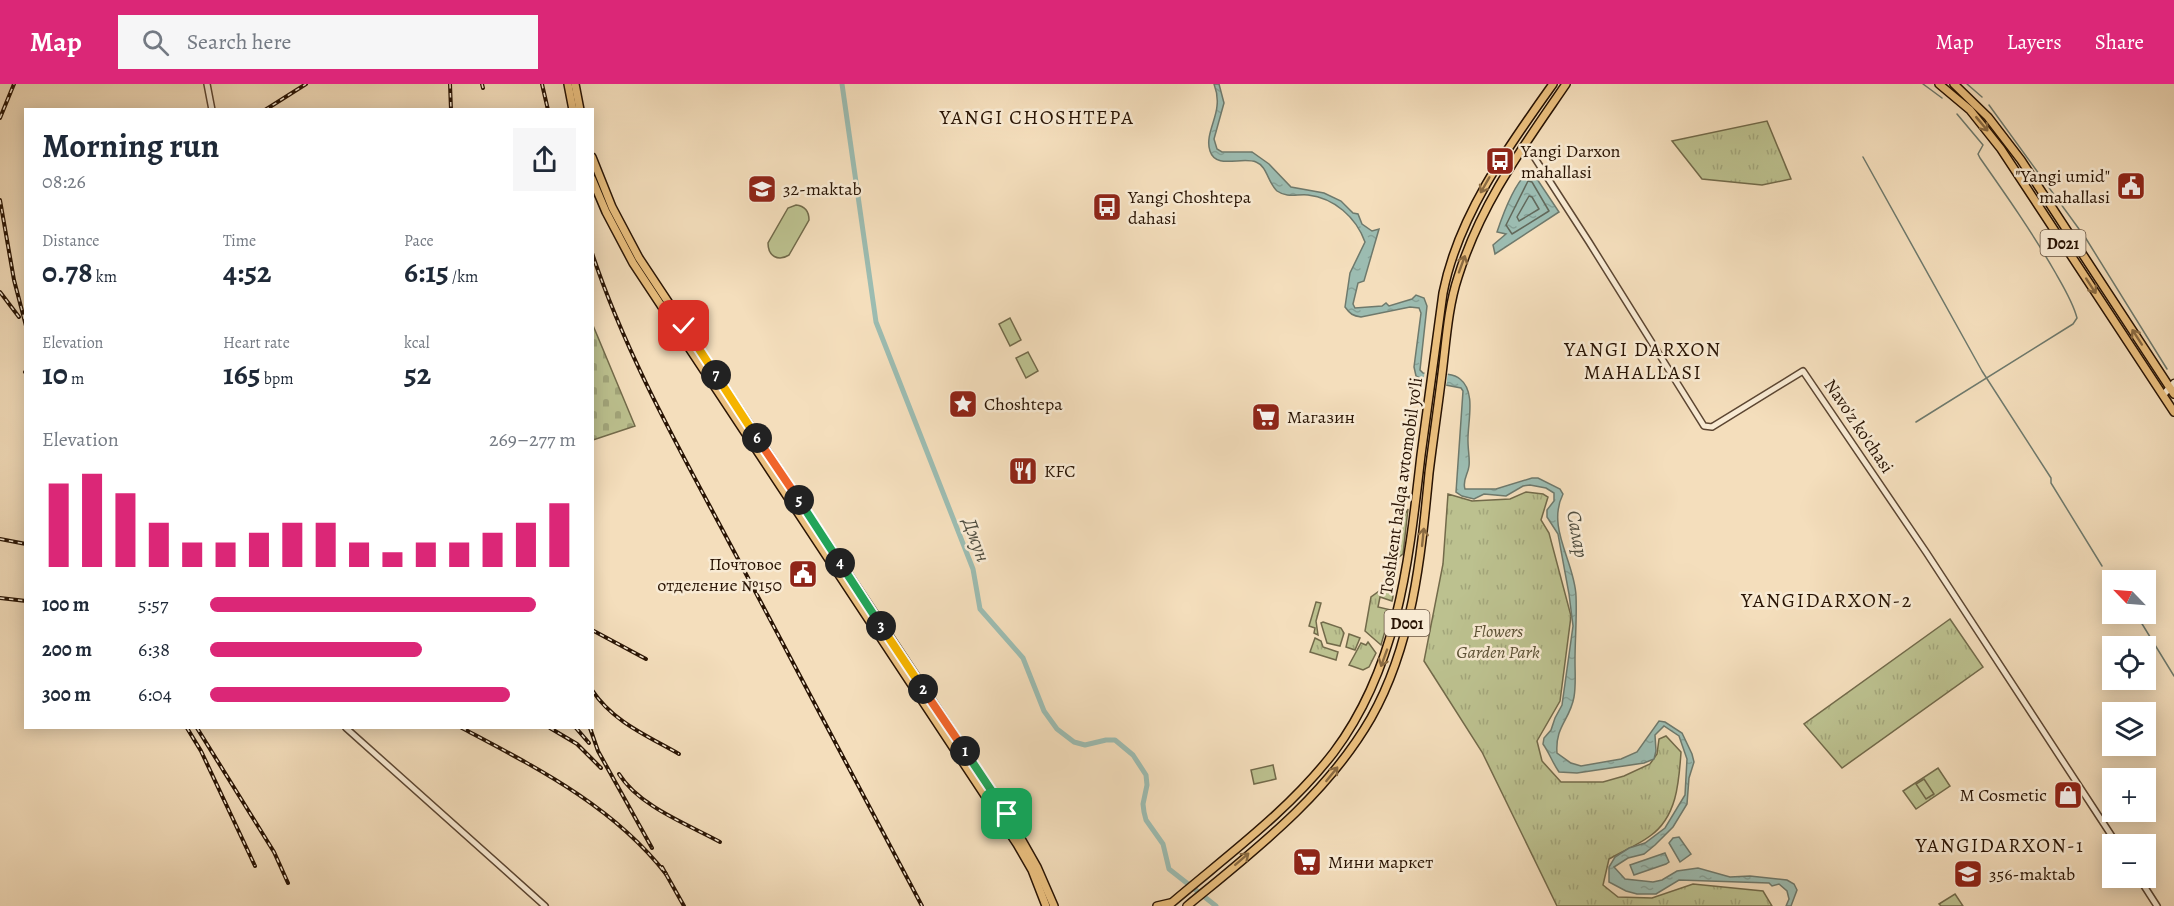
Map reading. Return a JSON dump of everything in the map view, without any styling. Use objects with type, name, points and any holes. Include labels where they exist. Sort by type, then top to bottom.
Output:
[{"type":"main road","points":[[568,84],[573,108]]},
{"type":"main road","points":[[575,84],[580,108]]},
{"type":"main road","name":"Toshkent halqa avtomobil yo'li","points":[[1171,904],[1265,824],[1302,789],[1334,751],[1368,695],[1391,636],[1407,566],[1443,293],[1464,230],[1479,197],[1516,136],[1553,84]]},
{"type":"main road","name":"Toshkent halqa avtomobil yo'li","points":[[1187,906],[1292,817],[1314,795],[1341,764],[1371,719],[1381,699],[1402,641],[1418,568],[1439,396],[1453,296],[1458,277],[1482,213],[1525,143],[1566,84]]},
{"type":"main road","name":"D021","points":[[1940,84],[1962,102],[1980,122],[2030,192],[2174,412]]},
{"type":"main road","name":"D021","points":[[1954,84],[1977,105],[1998,130],[2039,187],[2173,390]]},
{"type":"main road","points":[[594,163],[619,229]]},
{"type":"main road","points":[[594,183],[619,229],[782,482],[1030,853],[1054,906]]},
{"type":"main road","points":[[2030,192],[2036,192],[2039,187]]},
{"type":"main road","points":[[2064,244],[2066,238],[2072,238]]},
{"type":"main road","points":[[1443,293],[1453,296]]},
{"type":"main road","points":[[2163,395],[2173,390]]},
{"type":"main road","points":[[1407,566],[1418,568]]},
{"type":"main road","points":[[971,767],[1032,870],[1046,906]]},
{"type":"main road","points":[[1157,906],[1171,904]]},
{"type":"street","points":[[207,84],[212,108]]},
{"type":"street","name":"Navo'z ko'chasi","points":[[1525,143],[1704,426],[1712,427],[1803,371],[1926,552],[2110,834]]},
{"type":"street","points":[[347,729],[545,906]]},
{"type":"street","points":[[2145,888],[2157,906]]},
{"type":"green space","points":[[1767,121],[1791,179],[1762,185],[1702,179],[1672,141]]},
{"type":"green space","points":[[796,205],[806,210],[809,220],[789,255],[778,258],[768,248],[768,243],[788,208]]},
{"type":"green space","points":[[1010,318],[1021,340],[1010,346],[999,324]]},
{"type":"green space","points":[[594,328],[635,426],[594,440]]},
{"type":"green space","points":[[1028,352],[1038,371],[1026,378],[1016,358]]},
{"type":"green space","name":"Flowers Garden Park","points":[[1526,492],[1543,494],[1548,497],[1541,520],[1549,533],[1571,616],[1560,701],[1537,741],[1542,761],[1561,782],[1603,782],[1624,776],[1650,764],[1657,754],[1659,739],[1666,736],[1681,752],[1675,798],[1666,819],[1650,836],[1609,859],[1603,885],[1618,897],[1652,898],[1693,884],[1763,891],[1772,906],[1557,906],[1482,752],[1424,661],[1443,564],[1448,494],[1472,501],[1510,499]]},
{"type":"green space","points":[[1408,509],[1403,554],[1398,558],[1394,568],[1392,601],[1380,597],[1378,607],[1391,610],[1381,645],[1365,631],[1371,597],[1386,586],[1402,520]]},
{"type":"green space","points":[[1316,602],[1321,603],[1316,621],[1318,635],[1314,633],[1315,628],[1309,626]]},
{"type":"green space","points":[[1950,619],[1983,667],[1842,768],[1804,724]]},
{"type":"green space","points":[[1321,623],[1341,628],[1344,633],[1340,646],[1327,643]]},
{"type":"green space","points":[[1349,634],[1360,638],[1355,650],[1346,647]]},
{"type":"green space","points":[[1315,638],[1321,641],[1323,647],[1338,652],[1336,660],[1310,652]]},
{"type":"green space","points":[[1368,642],[1376,653],[1369,667],[1363,670],[1349,665],[1361,643],[1366,645]]},
{"type":"green space","points":[[1273,765],[1276,779],[1254,784],[1251,770]]},
{"type":"green space","points":[[1938,768],[1950,786],[1916,809],[1903,791]]},
{"type":"green space","points":[[1924,779],[1934,794],[1926,799],[1916,784]]},
{"type":"green space","points":[[1955,894],[1963,906],[1941,906],[1939,904]]},
{"type":"water","name":"Салар","points":[[1214,84],[1219,84],[1224,103],[1214,139],[1217,149],[1222,152],[1252,152],[1269,164],[1291,187],[1324,193],[1341,201],[1353,213],[1358,214],[1362,224],[1372,231],[1379,229],[1364,281],[1358,283],[1353,304],[1355,308],[1382,306],[1386,303],[1389,306],[1412,299],[1416,295],[1424,298],[1427,306],[1420,370],[1423,373],[1448,374],[1457,377],[1465,385],[1470,400],[1469,463],[1464,483],[1465,489],[1496,489],[1538,478],[1560,489],[1563,494],[1558,520],[1576,596],[1575,684],[1572,705],[1558,736],[1557,753],[1571,763],[1581,766],[1621,759],[1637,752],[1659,721],[1665,722],[1682,733],[1694,762],[1689,778],[1687,804],[1673,827],[1644,854],[1628,858],[1614,867],[1625,879],[1653,882],[1662,880],[1677,871],[1698,868],[1730,877],[1750,876],[1787,880],[1794,884],[1797,890],[1791,906],[1786,906],[1789,899],[1787,891],[1779,884],[1772,886],[1769,883],[1679,880],[1656,894],[1637,894],[1609,882],[1609,867],[1615,857],[1629,848],[1645,843],[1665,828],[1685,795],[1687,759],[1679,736],[1664,726],[1655,735],[1654,759],[1644,763],[1577,773],[1559,772],[1543,744],[1562,705],[1573,626],[1558,534],[1547,517],[1547,510],[1554,501],[1554,493],[1546,488],[1530,485],[1523,486],[1506,496],[1484,494],[1474,499],[1456,492],[1463,391],[1461,388],[1425,381],[1416,376],[1414,367],[1421,313],[1419,308],[1410,307],[1361,317],[1348,311],[1345,307],[1350,273],[1365,242],[1361,233],[1343,210],[1327,200],[1277,191],[1260,164],[1244,160],[1224,161],[1213,157],[1209,140],[1217,103]]},
{"type":"water","points":[[1531,170],[1559,212],[1495,254],[1493,245],[1506,234],[1497,232],[1506,207],[1520,181]]},
{"type":"water","points":[[1679,837],[1691,854],[1680,862],[1669,843],[1673,838]]},
{"type":"water","points":[[1665,853],[1669,862],[1634,875],[1630,865]]},
{"type":"pier","points":[[1425,370],[1448,372],[1446,387],[1423,383]]},
{"type":"waterway","name":"Джун","points":[[842,84],[876,322],[973,569],[980,609],[1023,658],[1044,711],[1057,729],[1074,742],[1085,745],[1115,740],[1133,755],[1146,775],[1147,785],[1143,804],[1146,820],[1163,844],[1169,869],[1216,906]]},
{"type":"waterway","points":[[1923,84],[1942,98]]},
{"type":"waterway","points":[[1967,84],[1982,97]]},
{"type":"waterway","points":[[1989,105],[2079,229]]},
{"type":"waterway","points":[[1916,422],[2073,324],[2077,318],[2068,294],[2046,257],[1980,158],[1978,154],[1983,145],[1957,114]]},
{"type":"waterway","points":[[1863,157],[1982,371],[2051,478],[2051,483],[2102,566]]},
{"type":"waterway","points":[[2085,237],[2167,369]]},
{"type":"waterway","points":[[2142,624],[2174,676]]},
{"type":"railway","points":[[0,118],[14,84]]},
{"type":"railway","points":[[268,108],[306,84]]},
{"type":"railway","points":[[450,84],[451,108]]},
{"type":"railway","points":[[482,84],[483,88]]},
{"type":"railway","points":[[542,84],[548,108]]},
{"type":"railway","points":[[0,200],[14,280],[24,318]]},
{"type":"railway","points":[[594,258],[621,328],[655,402],[922,906]]},
{"type":"railway","points":[[0,292],[19,317]]},
{"type":"railway","points":[[0,539],[24,544]]},
{"type":"railway","points":[[0,598],[24,601]]},
{"type":"railway","points":[[594,631],[646,659]]},
{"type":"railway","points":[[594,693],[621,720],[679,754]]},
{"type":"railway","points":[[188,729],[201,751],[255,866]]},
{"type":"railway","points":[[198,729],[274,852],[288,883]]},
{"type":"railway","points":[[464,729],[546,774],[598,808],[645,850],[666,874]]},
{"type":"railway","points":[[552,729],[577,744],[601,768]]},
{"type":"railway","points":[[577,729],[589,743]]},
{"type":"railway","points":[[590,729],[598,751],[652,848]]},
{"type":"railway","points":[[619,774],[639,796],[651,805],[720,842]]},
{"type":"railway","points":[[662,867],[684,906]]},
{"type":"place","name":"Yangi Darxon mahallasi","points":[[1500,161]]},
{"type":"place","name":"\"Yangi umid\" mahallasi","points":[[2131,186]]},
{"type":"place","name":"32-maktab","points":[[762,189]]},
{"type":"place","name":"Yangi Choshtepa dahasi","points":[[1107,207]]},
{"type":"place","name":"Choshtepa","points":[[963,404]]},
{"type":"place","name":"Магазин","points":[[1266,417]]},
{"type":"place","name":"KFC","points":[[1023,471]]},
{"type":"place","name":"Почтовое отделение №150","points":[[803,574]]},
{"type":"place","name":"M Cosmetic","points":[[2068,795]]},
{"type":"place","name":"Мини маркет","points":[[1307,862]]},
{"type":"place","name":"356-maktab","points":[[1968,874]]},
{"type":"district","name":"YANGI CHOSHTEPA","points":[[1037,117]]},
{"type":"district","name":"YANGI DARXON MAHALLASI","points":[[1643,360]]},
{"type":"district","name":"YANGIDARXON-2","points":[[1827,600]]},
{"type":"district","name":"YANGIDARXON-1","points":[[2000,845]]},
{"type":"route","points":[[684,326],[1007,814]]}]
